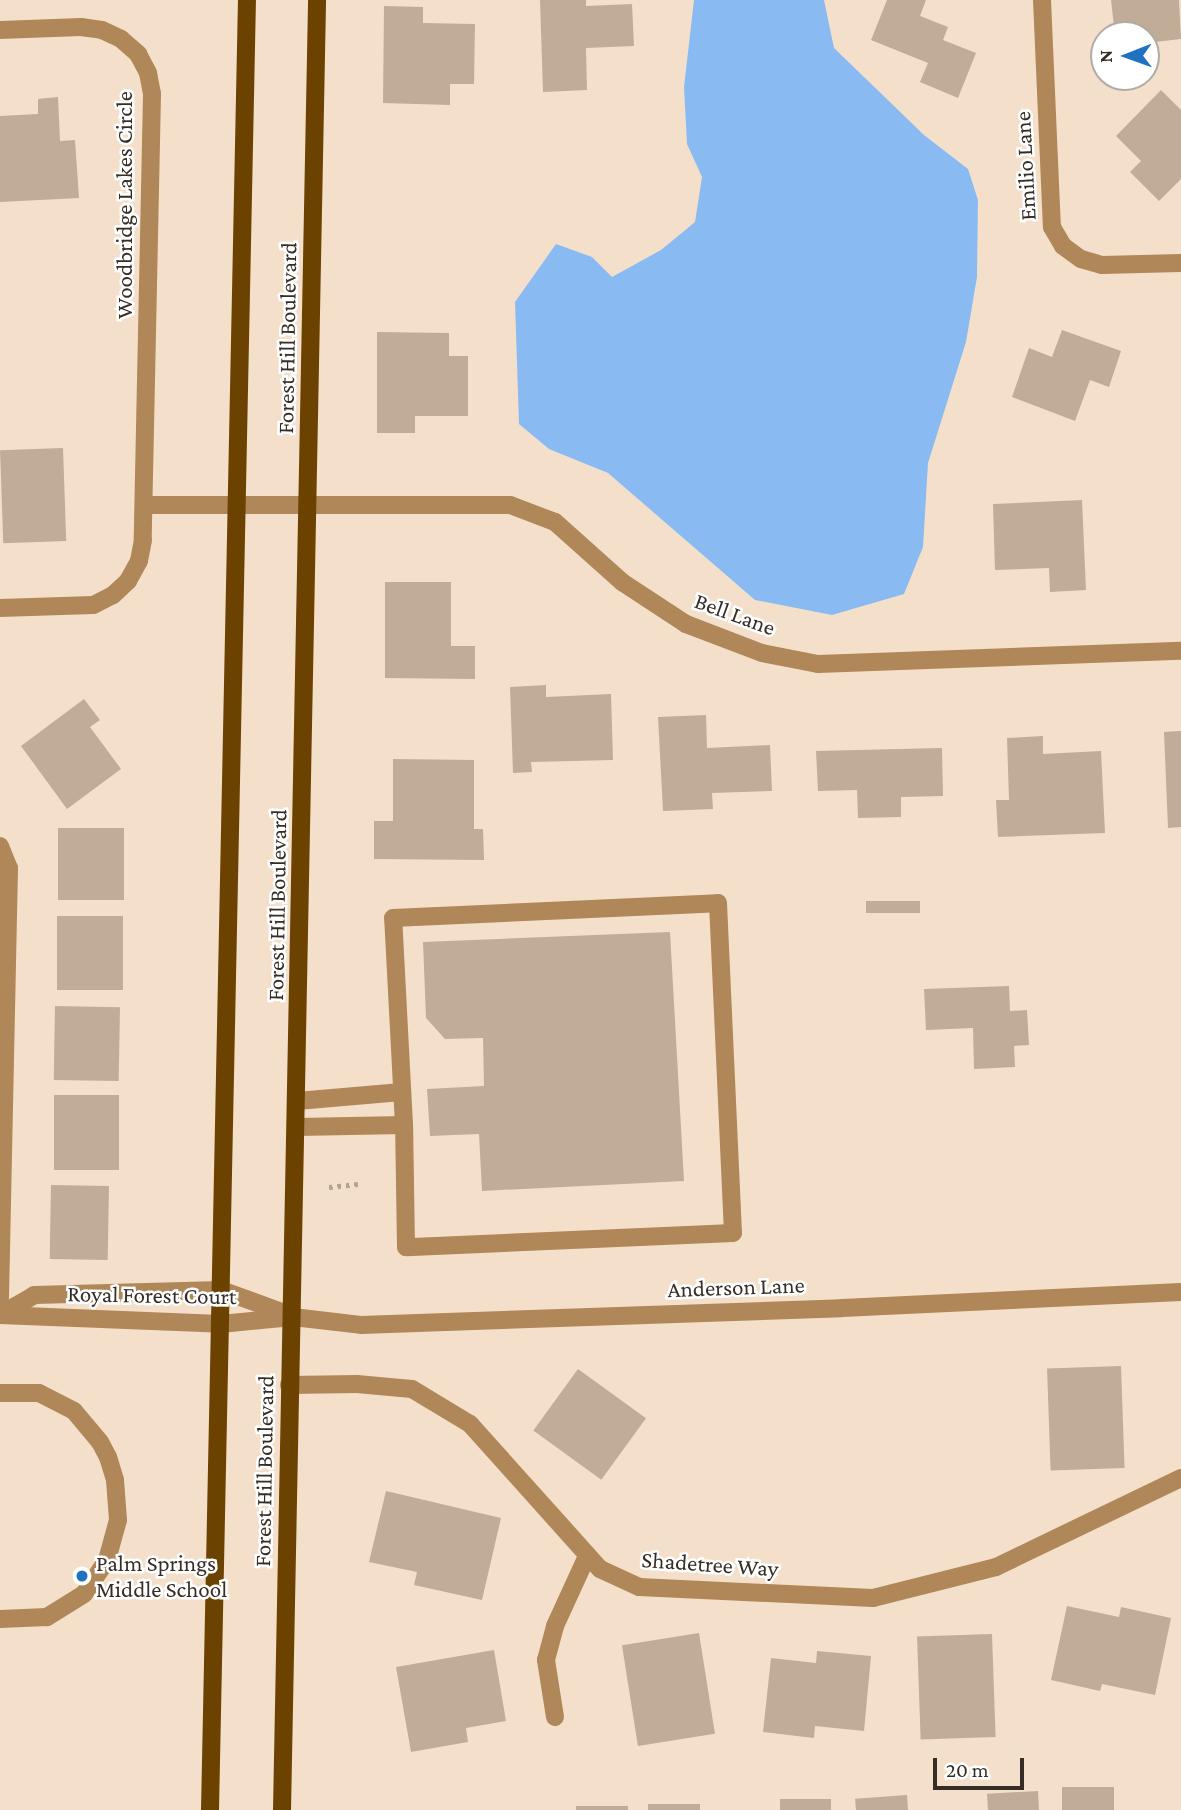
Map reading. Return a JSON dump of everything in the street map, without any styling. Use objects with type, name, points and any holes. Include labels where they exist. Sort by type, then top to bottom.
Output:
[{"type":"main road","name":"Forest Hill Boulevard","points":[[211,1810],[247,0]]},
{"type":"main road","name":"Forest Hill Boulevard","points":[[282,1810],[317,0]]},
{"type":"street","name":"Emilio Lane","points":[[1042,0],[1052,227],[1063,246],[1081,259],[1102,265],[1181,263]]},
{"type":"street","name":"Woodbridge Lakes Circle","points":[[0,30],[80,27],[102,30],[121,39],[138,54],[148,73],[152,94],[144,505],[139,561],[128,581],[113,596],[93,605],[0,608]]},
{"type":"street","points":[[144,505],[308,505]]},
{"type":"street","name":"Bell Lane","points":[[308,505],[510,505],[533,512],[555,522],[641,597],[686,624],[762,653],[818,664],[1181,650]]},
{"type":"street","points":[[0,846],[9,867],[0,1298]]},
{"type":"street","points":[[718,903],[733,1233],[406,1247],[404,1125],[393,918],[718,903]]},
{"type":"street","points":[[297,1101],[402,1092]]},
{"type":"street","points":[[297,1127],[404,1125]]},
{"type":"street","name":"Royal Forest Court","points":[[221,1290],[293,1317],[222,1324],[0,1315],[34,1295],[221,1290]]},
{"type":"street","name":"Anderson Lane","points":[[293,1317],[374,1324],[842,1308],[1181,1292]]},
{"type":"street","name":"Shadetree Way","points":[[289,1385],[357,1384],[412,1389],[470,1424],[600,1569],[639,1587],[873,1598],[996,1567],[1181,1478]]},
{"type":"street","points":[[0,1393],[39,1393],[74,1411],[100,1442],[108,1457],[116,1480],[118,1520],[107,1560],[84,1594],[47,1617],[0,1619]]},
{"type":"street","points":[[555,1717],[546,1660],[555,1626],[587,1556]]},
{"type":"path","points":[[329,1187],[358,1184]]},
{"type":"water","points":[[694,0],[824,0],[834,48],[924,135],[968,169],[978,200],[977,277],[966,342],[928,463],[923,547],[904,594],[832,615],[755,600],[608,473],[549,449],[519,424],[515,302],[556,244],[592,257],[612,277],[661,250],[695,222],[702,177],[687,144],[684,87]]},
{"type":"building","points":[[540,0],[586,0],[586,6],[632,4],[634,46],[586,48],[587,90],[543,92]]},
{"type":"building","points":[[887,0],[926,0],[920,16],[948,27],[943,40],[976,53],[958,98],[920,82],[928,63],[871,40]]},
{"type":"building","points":[[1111,0],[1179,0],[1181,39],[1160,41],[1160,21],[1113,21]]},
{"type":"building","points":[[384,6],[423,7],[423,23],[475,24],[474,84],[450,84],[450,105],[383,103]]},
{"type":"building","points":[[1161,90],[1181,110],[1181,179],[1159,201],[1130,172],[1141,161],[1116,136]]},
{"type":"building","points":[[58,97],[60,141],[75,140],[79,198],[0,202],[0,116],[38,114],[38,99]]},
{"type":"building","points":[[1062,330],[1121,351],[1109,387],[1090,380],[1075,421],[1012,397],[1029,348],[1052,357]]},
{"type":"building","points":[[377,332],[449,333],[449,356],[468,356],[468,416],[415,416],[415,433],[377,433]]},
{"type":"building","points":[[63,448],[66,541],[3,543],[0,450]]},
{"type":"building","points":[[1082,500],[1086,590],[1050,592],[1049,568],[995,570],[993,504]]},
{"type":"building","points":[[385,582],[451,582],[451,646],[475,646],[475,679],[385,678]]},
{"type":"building","points":[[546,685],[546,697],[611,694],[613,760],[531,762],[532,772],[513,773],[510,687]]},
{"type":"building","points":[[84,699],[100,720],[90,727],[121,769],[67,809],[21,746]]},
{"type":"building","points":[[706,715],[707,748],[770,745],[772,791],[712,793],[713,809],[663,811],[658,717]]},
{"type":"building","points":[[1181,731],[1181,827],[1168,828],[1164,732]]},
{"type":"building","points":[[1043,736],[1043,754],[1101,751],[1105,833],[998,837],[996,800],[1009,800],[1007,738]]},
{"type":"building","points":[[942,748],[943,796],[901,797],[901,817],[858,818],[857,790],[818,791],[816,751]]},
{"type":"building","points":[[393,759],[474,760],[474,829],[483,829],[484,860],[374,859],[374,821],[393,821]]},
{"type":"building","points":[[58,828],[124,828],[124,900],[58,900]]},
{"type":"building","points":[[866,901],[920,901],[920,913],[866,913]]},
{"type":"building","points":[[57,916],[123,916],[123,990],[57,990]]},
{"type":"building","points":[[670,932],[684,1181],[482,1191],[479,1134],[430,1136],[427,1089],[484,1086],[483,1038],[445,1039],[426,1018],[423,942]]},
{"type":"building","points":[[1009,986],[1010,1011],[1027,1010],[1029,1045],[1014,1046],[1015,1067],[974,1069],[973,1028],[926,1030],[924,989]]},
{"type":"building","points":[[55,1006],[120,1007],[119,1081],[54,1080]]},
{"type":"building","points":[[54,1095],[119,1095],[119,1170],[54,1170]]},
{"type":"building","points":[[51,1185],[109,1186],[108,1260],[50,1259]]},
{"type":"building","points":[[1121,1366],[1125,1468],[1051,1471],[1047,1369]]},
{"type":"building","points":[[578,1369],[646,1418],[601,1480],[533,1430]]},
{"type":"building","points":[[386,1491],[501,1518],[482,1600],[414,1585],[417,1572],[369,1562]]},
{"type":"building","points":[[1067,1606],[1119,1617],[1121,1607],[1171,1618],[1155,1695],[1102,1684],[1100,1691],[1051,1680]]},
{"type":"building","points":[[699,1633],[715,1734],[638,1746],[622,1645]]},
{"type":"building","points":[[992,1634],[996,1737],[921,1740],[917,1637]]},
{"type":"building","points":[[494,1650],[506,1721],[466,1728],[468,1742],[411,1752],[396,1667]]},
{"type":"building","points":[[817,1651],[871,1656],[864,1731],[815,1726],[814,1738],[763,1732],[771,1658],[816,1663]]},
{"type":"building","points":[[1062,1787],[1114,1787],[1114,1810],[1062,1810]]},
{"type":"building","points":[[1038,1791],[1039,1810],[988,1810],[987,1794]]},
{"type":"building","points":[[907,1795],[908,1810],[856,1810],[855,1799]]},
{"type":"building","points":[[780,1799],[831,1799],[831,1810],[780,1810]]},
{"type":"building","points":[[648,1804],[700,1804],[700,1810],[648,1810]]},
{"type":"building","points":[[576,1806],[628,1806],[628,1810],[576,1810]]},
{"type":"place","name":"Palm Springs Middle School","points":[[82,1576]]}]
